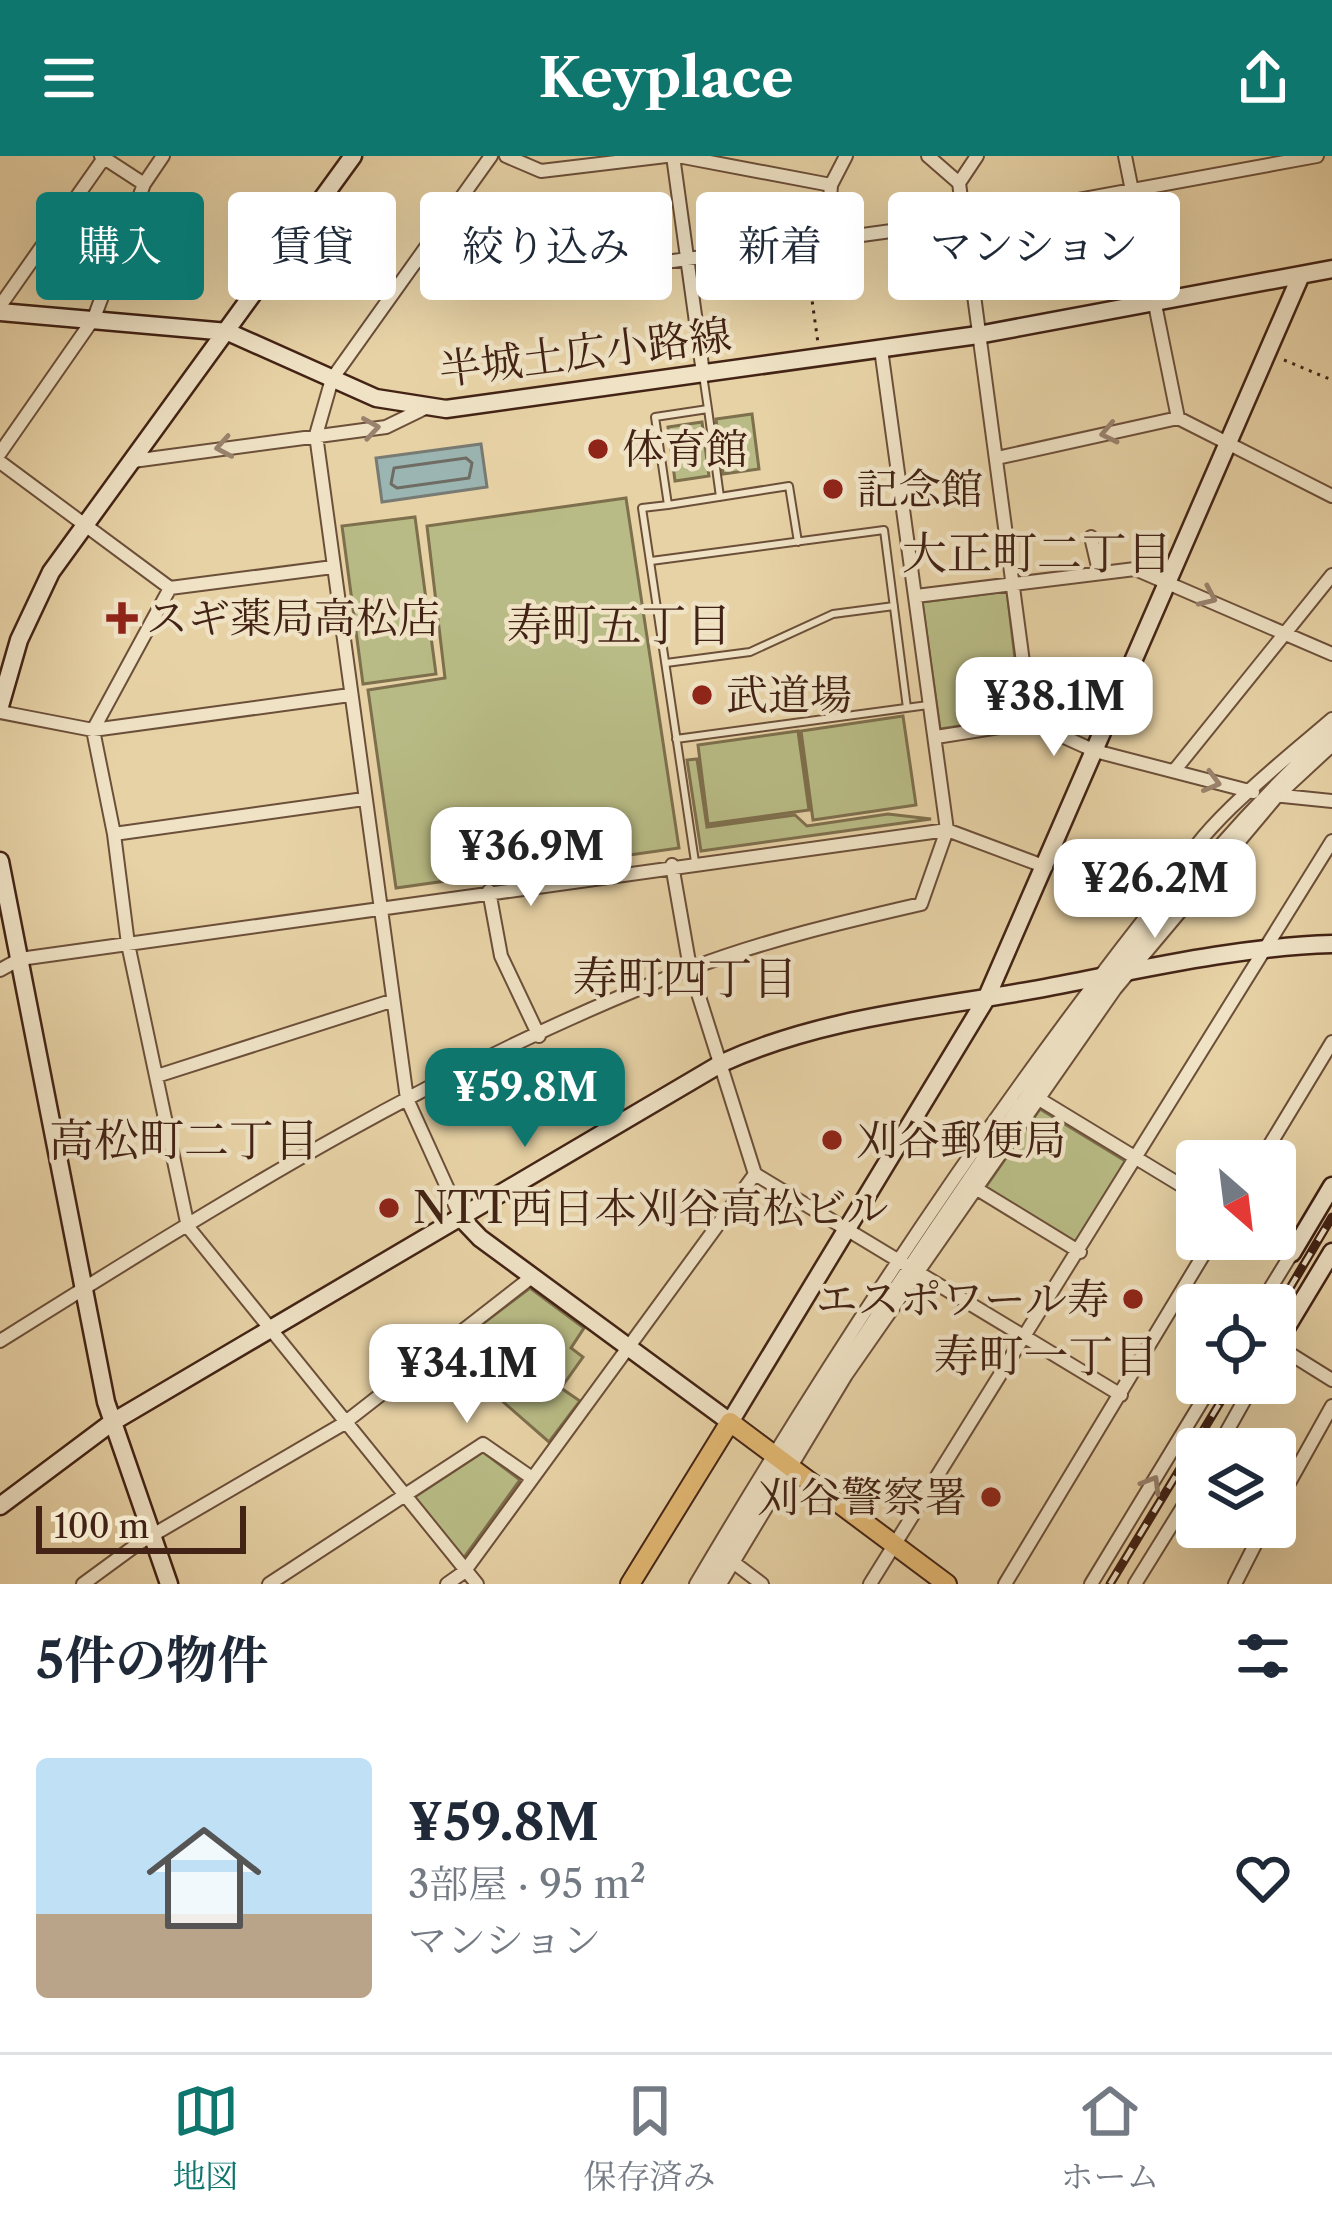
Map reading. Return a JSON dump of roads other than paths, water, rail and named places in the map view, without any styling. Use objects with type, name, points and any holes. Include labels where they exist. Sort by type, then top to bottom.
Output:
[{"type":"main road","points":[[630,1584],[730,1422],[947,1584]]},
{"type":"street","points":[[164,156],[144,184],[94,318],[0,458],[170,588],[333,567]]},
{"type":"street","points":[[350,695],[93,730],[0,709],[35,606],[85,524],[353,156]]},
{"type":"street","points":[[491,156],[332,379],[316,434],[406,1099],[461,1218],[730,1422],[986,999],[1231,445],[1301,275]]},
{"type":"street","points":[[506,156],[541,171],[672,156],[831,185]]},
{"type":"street","points":[[672,156],[703,373]]},
{"type":"street","points":[[830,192],[847,156]]},
{"type":"street","points":[[928,156],[958,183],[959,192]]},
{"type":"street","points":[[958,183],[977,156]]},
{"type":"street","points":[[1125,156],[1131,192]]},
{"type":"street","points":[[1138,192],[1249,162],[1317,156]]},
{"type":"street","points":[[0,309],[102,157],[144,184]]},
{"type":"street","points":[[419,260],[474,278],[526,281],[696,260]]},
{"type":"street","name":"半城土広小路線","points":[[0,309],[228,332],[332,379],[423,409],[881,349],[1154,306],[1332,269]]},
{"type":"street","points":[[974,300],[1031,722]]},
{"type":"street","points":[[1153,300],[1178,418]]},
{"type":"street","points":[[0,1341],[406,1099],[690,968],[796,933],[921,904],[947,830],[881,349]]},
{"type":"street","points":[[133,461],[386,428],[423,409]]},
{"type":"street","points":[[997,458],[1178,418],[1332,496]]},
{"type":"street","points":[[1091,537],[1099,572]]},
{"type":"street","points":[[916,596],[1135,568],[1332,654]]},
{"type":"street","points":[[1174,771],[1332,575]]},
{"type":"street","points":[[170,588],[93,730],[115,834],[128,944],[188,1227],[477,1584]]},
{"type":"street","points":[[908,1268],[976,1189],[1039,1099],[1112,975],[1332,719]]},
{"type":"street","points":[[936,737],[1031,722],[1095,751],[1264,794],[1332,801]]},
{"type":"street","points":[[696,1584],[1112,975],[1179,875],[1184,860],[1332,731]]},
{"type":"street","points":[[1264,794],[1332,746]]},
{"type":"street","points":[[115,834],[364,799]]},
{"type":"street","points":[[0,970],[20,958],[947,830],[1046,867]]},
{"type":"street","points":[[870,1584],[1332,841]]},
{"type":"street","points":[[0,861],[80,1291],[111,1423],[169,1584]]},
{"type":"street","points":[[672,865],[690,968],[755,1174],[1121,1395]]},
{"type":"street","points":[[489,891],[501,956],[539,1036]]},
{"type":"street","points":[[0,1506],[111,1423],[722,1063],[797,1033],[1112,975],[1332,944]]},
{"type":"street","points":[[157,1076],[391,1001]]},
{"type":"street","points":[[1273,1140],[1332,1042]]},
{"type":"street","points":[[1039,1099],[1176,1182]]},
{"type":"street","points":[[447,1584],[464,1572],[755,1174]]},
{"type":"street","points":[[1296,1246],[1332,1186]]},
{"type":"street","points":[[976,1189],[1080,1252]]},
{"type":"street","points":[[1296,1312],[1332,1252]]},
{"type":"street","points":[[1004,1584],[1201,1260]]},
{"type":"street","points":[[83,1584],[152,1535],[343,1424],[533,1276]]},
{"type":"street","points":[[1296,1358],[1332,1380]]},
{"type":"street","points":[[1091,1584],[1200,1404]]},
{"type":"street","points":[[1296,1470],[1332,1406]]},
{"type":"street","points":[[269,1584],[483,1444],[532,1478]]},
{"type":"street","points":[[720,1584],[782,1459]]},
{"type":"street","points":[[707,1584],[782,1459]]},
{"type":"street","points":[[1135,1584],[1176,1527]]},
{"type":"street","points":[[1235,1584],[1253,1548]]},
{"type":"street","points":[[734,1562],[762,1584]]},
{"type":"lane","points":[[703,373],[721,497]]},
{"type":"lane","points":[[668,505],[656,417],[708,410]]},
{"type":"lane","points":[[695,862],[642,508],[789,486],[798,542]]},
{"type":"lane","points":[[651,561],[884,530],[907,708]]},
{"type":"lane","points":[[665,663],[750,652],[833,614],[894,605]]},
{"type":"lane","points":[[676,739],[931,704]]},
{"type":"water","points":[[481,444],[487,487],[382,502],[376,458]]},
{"type":"railway","points":[[1292,1284],[1332,1217]]},
{"type":"railway","points":[[1110,1584],[1219,1404]]},
{"type":"place","name":"体育館","points":[[598,449]]},
{"type":"place","name":"記念館","points":[[833,489]]},
{"type":"place","name":"スギ薬局高松店","points":[[122,618]]},
{"type":"place","name":"武道場","points":[[702,695]]},
{"type":"place","name":"刈谷郵便局","points":[[832,1140]]},
{"type":"place","name":"NTT西日本刈谷高松ビル","points":[[389,1208]]},
{"type":"place","name":"エスポワール寿","points":[[1133,1299]]},
{"type":"place","name":"刈谷警察署","points":[[991,1497]]},
{"type":"district","name":"大正町二丁目","points":[[1037,553]]},
{"type":"district","name":"寿町五丁目","points":[[619,625]]},
{"type":"district","name":"寿町四丁目","points":[[685,978]]},
{"type":"district","name":"高松町二丁目","points":[[184,1140]]},
{"type":"district","name":"寿町一丁目","points":[[1046,1356]]}]
